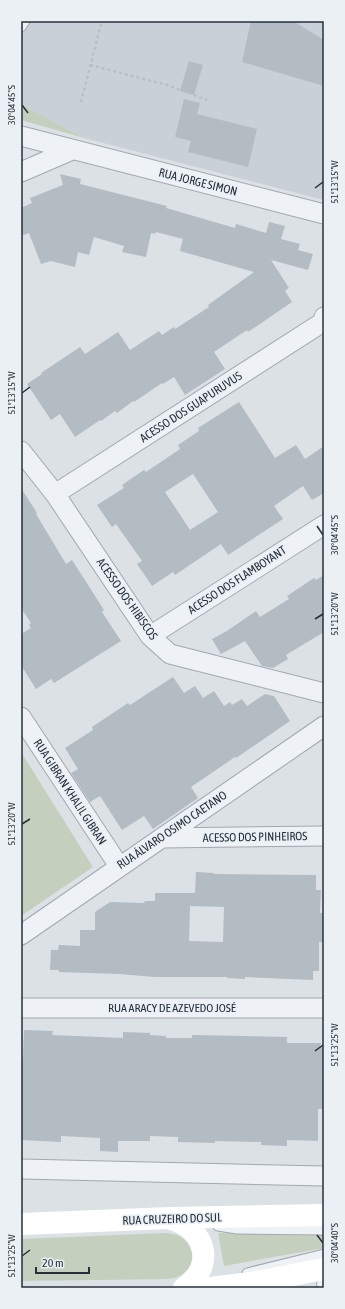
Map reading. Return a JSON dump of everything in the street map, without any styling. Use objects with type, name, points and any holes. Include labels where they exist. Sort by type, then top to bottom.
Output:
[{"type":"main road","name":"RUA CRUZEIRO DO SUL","points":[[21,1224],[170,1218],[324,1215]]},
{"type":"main road","points":[[170,1218],[181,1222],[190,1228],[198,1237],[202,1247],[203,1259],[200,1270],[194,1280],[197,1287],[251,1283],[323,1270]]},
{"type":"street","name":"RUA JORGE SIMON","points":[[21,136],[324,214]]},
{"type":"street","points":[[21,172],[72,150]]},
{"type":"street","name":"ACESSO DOS GUAPURUVUS","points":[[55,494],[323,322],[324,317]]},
{"type":"street","name":"ACESSO DOS HIBISCOS","points":[[21,451],[55,494],[150,636],[170,654],[324,693]]},
{"type":"street","name":"ACESSO DOS FLAMBOYANT","points":[[150,636],[324,525]]},
{"type":"street","name":"RUA GIBRAN KHALIL GIBRAN","points":[[21,717],[119,866]]},
{"type":"street","name":"RUA ÁLVARO OSIMO CAETANO","points":[[21,935],[324,726]]},
{"type":"street","name":"ACESSO DOS PINHEIROS","points":[[162,838],[324,836]]},
{"type":"street","name":"RUA ARACY DE AZEVEDO JOSÉ","points":[[21,1008],[324,1008]]},
{"type":"street","points":[[21,1169],[324,1176]]},
{"type":"lane","points":[[21,28],[25,21]]},
{"type":"lane","points":[[170,1218],[237,1229],[324,1230]]},
{"type":"path","points":[[81,102],[101,24]]},
{"type":"path","points":[[90,65],[167,84],[207,100]]},
{"type":"shaded area","points":[[21,21],[324,21],[324,200],[84,138],[21,104]]},
{"type":"green space","points":[[21,104],[84,138],[21,120]]},
{"type":"green space","points":[[21,752],[93,867],[21,916]]},
{"type":"green space","points":[[166,1233],[177,1235],[184,1239],[192,1252],[189,1268],[177,1277],[168,1279],[21,1281],[21,1239]]},
{"type":"green space","points":[[218,1233],[324,1234],[324,1248],[224,1266]]},
{"type":"building","points":[[251,21],[293,21],[324,40],[324,86],[242,62]]},
{"type":"building","points":[[189,61],[203,65],[194,95],[180,91]]},
{"type":"building","points":[[184,99],[200,103],[197,114],[257,129],[248,167],[188,152],[191,141],[175,137]]},
{"type":"building","points":[[60,174],[81,179],[80,184],[167,206],[166,208],[235,228],[236,224],[266,233],[269,222],[285,226],[281,239],[300,244],[298,250],[313,254],[308,270],[271,260],[289,288],[285,291],[292,302],[248,332],[247,330],[214,352],[225,369],[185,395],[174,377],[163,384],[162,383],[134,402],[133,401],[117,413],[115,411],[101,421],[100,420],[75,437],[60,414],[51,420],[27,384],[80,347],[85,354],[118,332],[130,350],[159,331],[162,335],[174,327],[175,329],[209,307],[208,305],[254,272],[180,251],[183,239],[156,232],[155,234],[151,233],[146,257],[122,252],[124,246],[94,237],[89,255],[78,252],[75,267],[51,261],[41,264],[29,233],[21,236],[21,208],[32,203],[30,198],[63,185]]},
{"type":"building","points":[[239,402],[275,458],[296,445],[305,459],[324,446],[324,493],[312,500],[303,486],[274,506],[283,519],[228,555],[221,544],[175,575],[173,572],[152,586],[137,564],[142,561],[116,524],[112,527],[97,505],[124,488],[122,485],[144,470],[146,472],[180,449],[178,445],[199,431],[198,428]],"holes":[[[193,474],[218,512],[190,530],[165,492]]]},
{"type":"building","points":[[21,488],[66,564],[72,560],[104,610],[102,612],[121,641],[54,683],[51,679],[36,689],[21,665],[21,634],[31,628],[29,625],[31,623],[21,608]]},
{"type":"building","points":[[324,575],[324,632],[286,655],[288,659],[273,668],[262,666],[245,641],[221,654],[212,639],[227,631],[256,611],[260,617],[289,599],[287,596],[314,578],[316,580]]},
{"type":"building","points":[[173,677],[184,693],[195,686],[203,698],[214,691],[224,706],[230,702],[232,705],[242,699],[247,706],[265,694],[274,696],[290,721],[191,787],[198,798],[153,829],[144,816],[122,830],[100,796],[90,802],[71,773],[78,769],[65,748],[93,730],[92,727],[128,703],[130,705]]},
{"type":"building","points":[[196,872],[214,874],[316,875],[316,890],[321,890],[320,913],[324,913],[324,942],[319,942],[319,971],[313,971],[313,980],[245,977],[245,979],[227,977],[154,977],[120,974],[59,972],[59,970],[50,970],[51,950],[58,950],[59,945],[80,946],[80,930],[95,930],[95,912],[110,902],[144,903],[145,901],[155,901],[155,893],[195,893]],"holes":[[[190,906],[224,907],[223,942],[189,941]]]},
{"type":"building","points":[[24,1030],[53,1031],[52,1035],[123,1038],[123,1032],[150,1033],[150,1035],[166,1036],[166,1038],[192,1038],[192,1035],[287,1037],[287,1043],[321,1043],[320,1047],[324,1047],[324,1109],[318,1109],[318,1141],[287,1140],[287,1146],[261,1145],[261,1142],[178,1142],[178,1137],[150,1136],[150,1141],[118,1141],[118,1152],[100,1151],[100,1138],[61,1136],[61,1142],[21,1140],[21,1058],[23,1058]]}]
